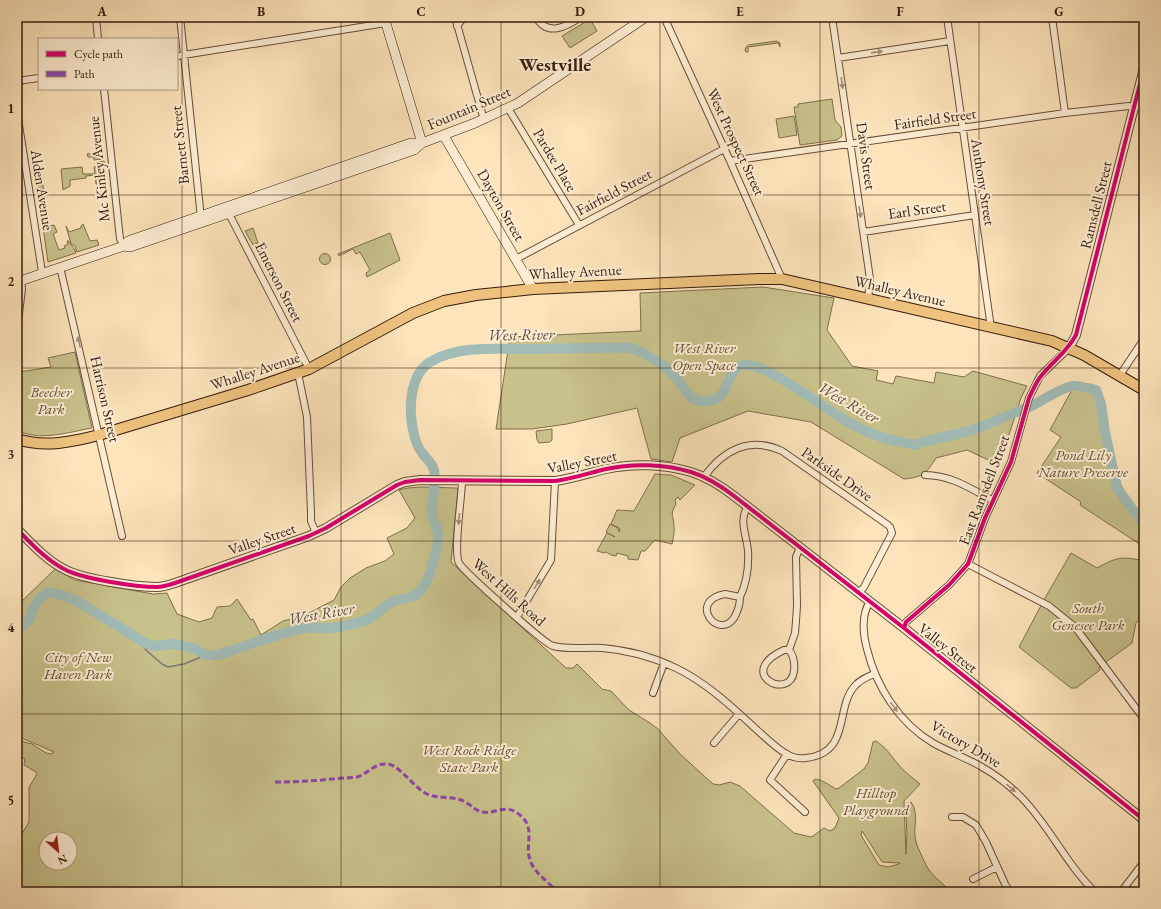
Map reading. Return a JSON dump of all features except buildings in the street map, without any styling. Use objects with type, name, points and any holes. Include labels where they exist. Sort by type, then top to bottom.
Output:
[{"type":"main road","name":"Fountain Street","points":[[19,281],[42,272],[124,246],[130,247],[227,210],[363,164],[411,143],[422,144],[484,120],[531,96],[646,17]]},
{"type":"main road","points":[[385,20],[422,144]]},
{"type":"main road","name":"Dayton Street","points":[[444,136],[533,289]]},
{"type":"main road","name":"Whalley Avenue","points":[[17,439],[33,443],[75,441],[248,390],[309,369],[423,308],[444,301],[476,295],[533,289],[759,279],[782,279],[1052,341],[1069,348],[1120,375],[1144,390]]},
{"type":"street","points":[[96,17],[98,38]]},
{"type":"street","name":"Barnett Street","points":[[180,17],[202,219]]},
{"type":"street","points":[[455,17],[484,120]]},
{"type":"street","points":[[457,26],[464,17]]},
{"type":"street","points":[[536,17],[539,23],[544,27],[552,29],[565,26],[581,17]]},
{"type":"street","name":"West Prospect Street","points":[[664,17],[782,279]]},
{"type":"street","name":"Davis Street","points":[[832,17],[870,279],[868,299]]},
{"type":"street","name":"Anthony Street","points":[[947,17],[991,328]]},
{"type":"street","points":[[1052,17],[1065,113]]},
{"type":"street","points":[[178,56],[385,20]]},
{"type":"street","points":[[838,58],[950,41]]},
{"type":"street","name":"Ramsdell Street","points":[[1069,348],[1076,335],[1144,68]]},
{"type":"street","points":[[17,81],[38,78]]},
{"type":"street","name":"Mc Kinley Avenue","points":[[104,90],[120,239],[124,246]]},
{"type":"street","name":"Fairfield Street","points":[[730,161],[1065,113],[1135,106],[1144,107]]},
{"type":"street","name":"Pardee Place","points":[[508,108],[579,225]]},
{"type":"street","name":"Alden Avenue","points":[[17,112],[42,272]]},
{"type":"street","name":"Fairfield Street","points":[[516,260],[579,225],[724,149]]},
{"type":"street","name":"Emerson Street","points":[[227,210],[309,369]]},
{"type":"street","name":"Earl Street","points":[[863,232],[975,215]]},
{"type":"street","name":"Harrison Street","points":[[60,267],[122,536]]},
{"type":"street","points":[[17,330],[22,289],[19,281]]},
{"type":"street","points":[[1120,375],[1144,338]]},
{"type":"street","name":"East Ramsdell Street","points":[[904,628],[906,622],[949,585],[968,564],[980,529],[1010,462],[1029,398],[1040,376],[1069,348]]},
{"type":"street","points":[[298,373],[307,417],[310,512],[311,521],[316,533]]},
{"type":"street","name":"Parkside Drive","points":[[704,477],[712,467],[739,447],[754,444],[763,445],[782,451],[888,525],[892,533],[864,587],[859,593]]},
{"type":"street","name":"Valley Street","points":[[17,529],[46,556],[60,567],[69,571],[86,577],[159,587],[175,583],[316,533],[397,485],[405,482],[420,480],[555,481],[605,469],[630,465],[671,468],[691,472],[704,477],[723,488],[748,506],[904,628],[1144,820]]},
{"type":"street","points":[[925,475],[937,475],[957,481],[992,500]]},
{"type":"street","name":"West Hills Road","points":[[462,480],[456,551],[459,563],[464,569],[551,646],[619,650],[664,663]]},
{"type":"street","points":[[517,617],[551,560],[555,481]]},
{"type":"street","points":[[740,597],[725,594],[716,596],[711,600],[707,604],[706,611],[712,622],[723,625],[732,620],[739,608],[740,597],[747,575],[748,551],[743,518],[748,506]]},
{"type":"street","points":[[789,650],[779,653],[767,661],[764,666],[764,674],[770,682],[774,684],[782,684],[792,678],[794,658],[789,650],[796,621],[796,557],[800,548]]},
{"type":"street","points":[[968,564],[1049,606],[1075,627],[1144,719]]},
{"type":"street","name":"Victory Drive","points":[[870,602],[865,610],[864,629],[866,644],[874,674],[892,703],[905,720],[933,743],[988,770],[1020,796],[1030,806],[1045,826],[1078,874],[1095,892]]},
{"type":"street","points":[[653,694],[664,663],[680,670],[709,688],[777,748],[787,754],[800,758],[806,758],[820,754],[828,749],[837,737],[851,691],[858,682],[874,674]]},
{"type":"street","points":[[714,743],[739,714]]},
{"type":"street","points":[[787,754],[770,780],[805,812]]},
{"type":"street","points":[[952,816],[963,817],[976,825],[1010,892]]},
{"type":"street","points":[[1121,892],[1144,862]]},
{"type":"street","points":[[973,879],[997,867]]},
{"type":"green space","points":[[590,19],[597,31],[570,48],[562,36]]},
{"type":"green space","points":[[777,41],[780,43],[780,47],[778,43],[748,47],[748,52],[745,50],[748,45]]},
{"type":"green space","points":[[832,99],[835,120],[841,127],[842,136],[837,140],[800,145],[794,107],[798,107],[798,104]]},
{"type":"green space","points":[[794,116],[797,135],[779,138],[776,119]]},
{"type":"green space","points":[[103,152],[104,159],[94,160],[94,157],[88,157],[87,154]]},
{"type":"green space","points":[[104,161],[106,182],[96,184],[95,175],[86,176],[86,178],[70,180],[70,186],[63,190],[61,169],[82,167],[83,174],[95,174],[94,167],[98,166],[97,162]]},
{"type":"green space","points":[[41,173],[44,193],[37,195],[34,174]]},
{"type":"green space","points":[[83,224],[90,241],[97,240],[99,245],[77,252],[75,246],[71,244],[66,226],[69,232],[81,228]]},
{"type":"green space","points":[[54,225],[57,232],[53,234],[59,250],[65,248],[64,246],[68,244],[67,241],[69,241],[76,253],[48,262],[43,227]]},
{"type":"green space","points":[[253,228],[258,243],[253,245],[245,231]]},
{"type":"green space","points":[[390,233],[400,260],[367,277],[366,273],[370,270],[360,252],[356,254],[353,249],[339,256],[338,254]]},
{"type":"green space","points":[[325,253],[329,255],[331,259],[329,263],[325,265],[321,263],[319,259],[321,255]]},
{"type":"green space","name":"West River Open Space","points":[[763,287],[834,298],[827,330],[852,366],[878,371],[876,380],[893,384],[896,376],[934,383],[936,372],[964,377],[973,371],[1027,386],[1021,398],[999,465],[967,450],[936,458],[929,468],[920,476],[904,479],[811,422],[748,411],[680,438],[672,462],[651,459],[637,408],[567,424],[532,429],[496,429],[510,337],[641,331],[640,293]]},
{"type":"green space","name":"Beecher Park","points":[[75,352],[92,428],[64,434],[44,436],[26,434],[17,430],[17,371],[51,367],[48,358]]},
{"type":"green space","name":"Pond Lily Nature Preserve","points":[[1074,386],[1091,392],[1102,407],[1121,485],[1144,522],[1144,547],[1080,505],[1081,502],[1037,473],[1061,437],[1050,430]]},
{"type":"green space","points":[[552,429],[552,440],[550,442],[539,443],[537,440],[536,431]]},
{"type":"green space","points":[[655,474],[671,475],[695,485],[680,500],[678,497],[675,500],[676,504],[672,513],[674,531],[672,544],[655,540],[645,551],[641,551],[638,560],[628,559],[628,556],[617,553],[616,556],[606,552],[604,553],[597,551],[607,533],[615,537],[606,532],[610,524],[618,528],[619,532],[620,530],[619,528],[611,524],[617,510],[634,511]]},
{"type":"green space","name":"West Rock Ridge State Park","points":[[421,487],[457,488],[451,562],[566,668],[573,668],[577,664],[602,689],[611,691],[629,710],[658,729],[680,754],[713,784],[719,785],[730,782],[740,786],[794,833],[811,837],[824,828],[830,831],[835,828],[839,818],[813,781],[815,779],[836,789],[839,788],[864,769],[868,763],[873,742],[876,741],[880,743],[903,770],[920,784],[904,801],[906,854],[906,817],[911,802],[915,811],[915,837],[920,852],[929,870],[950,892],[17,892],[17,842],[29,822],[29,787],[37,774],[24,765],[25,759],[17,756],[17,740],[32,744],[46,753],[51,754],[54,752],[17,736],[17,606],[55,569],[75,580],[153,594],[167,593],[177,614],[199,622],[212,618],[217,607],[230,606],[237,599],[251,620],[253,619],[261,635],[283,621],[303,616],[334,600],[341,587],[350,578],[366,568],[385,561],[394,554],[387,538],[407,528],[415,518],[399,490]],"holes":[[[862,831],[882,862],[900,863],[888,867],[879,865],[861,835]]]},
{"type":"green space","name":"South Genesee Park","points":[[1071,553],[1097,568],[1119,558],[1130,558],[1144,561],[1144,615],[1136,623],[1132,643],[1099,667],[1100,670],[1076,688],[1071,688],[1019,647]]},
{"type":"waterway","name":"West River","points":[[17,632],[29,620],[34,607],[40,598],[48,593],[55,593],[75,600],[147,644],[155,646],[174,644],[193,648],[206,655],[217,655],[279,634],[300,629],[335,628],[357,623],[370,618],[394,601],[415,595],[424,586],[430,573],[435,556],[438,536],[432,513],[435,481],[434,470],[431,463],[420,449],[413,430],[411,409],[414,385],[421,370],[430,362],[465,350],[632,348],[651,357],[662,365],[680,382],[692,398],[700,401],[713,401],[721,396],[733,372],[739,366],[748,365],[762,369],[779,377],[859,428],[877,436],[911,444],[918,444],[966,432],[992,423],[1033,405],[1067,387],[1078,386],[1096,390],[1101,404],[1105,432],[1117,488],[1144,525]]},
{"type":"waterway","points":[[135,637],[147,651],[162,664],[168,667],[184,664],[206,655]]},
{"type":"marked path","points":[[275,782],[357,777],[378,765],[387,764],[401,771],[420,790],[429,795],[461,800],[476,810],[482,812],[507,809],[512,810],[518,813],[527,824],[529,834],[528,849],[532,865],[557,892]]},
{"type":"cycle path","points":[[904,628],[906,622],[949,585],[968,564],[985,518],[1011,462],[1029,398],[1039,378],[1064,352],[1076,335],[1144,68]]},
{"type":"cycle path","points":[[17,529],[51,561],[72,573],[109,582],[136,586],[159,587],[175,583],[309,536],[326,528],[397,485],[405,482],[420,480],[555,481],[616,467],[648,465],[681,469],[708,479],[734,496],[904,628],[1144,820]]},
{"type":"district","name":"Westville","points":[[555,64]]},
{"type":"park label","name":"City of New Haven Park","points":[[78,666]]},
{"type":"park label","name":"Hilltop Playground","points":[[876,802]]}]
